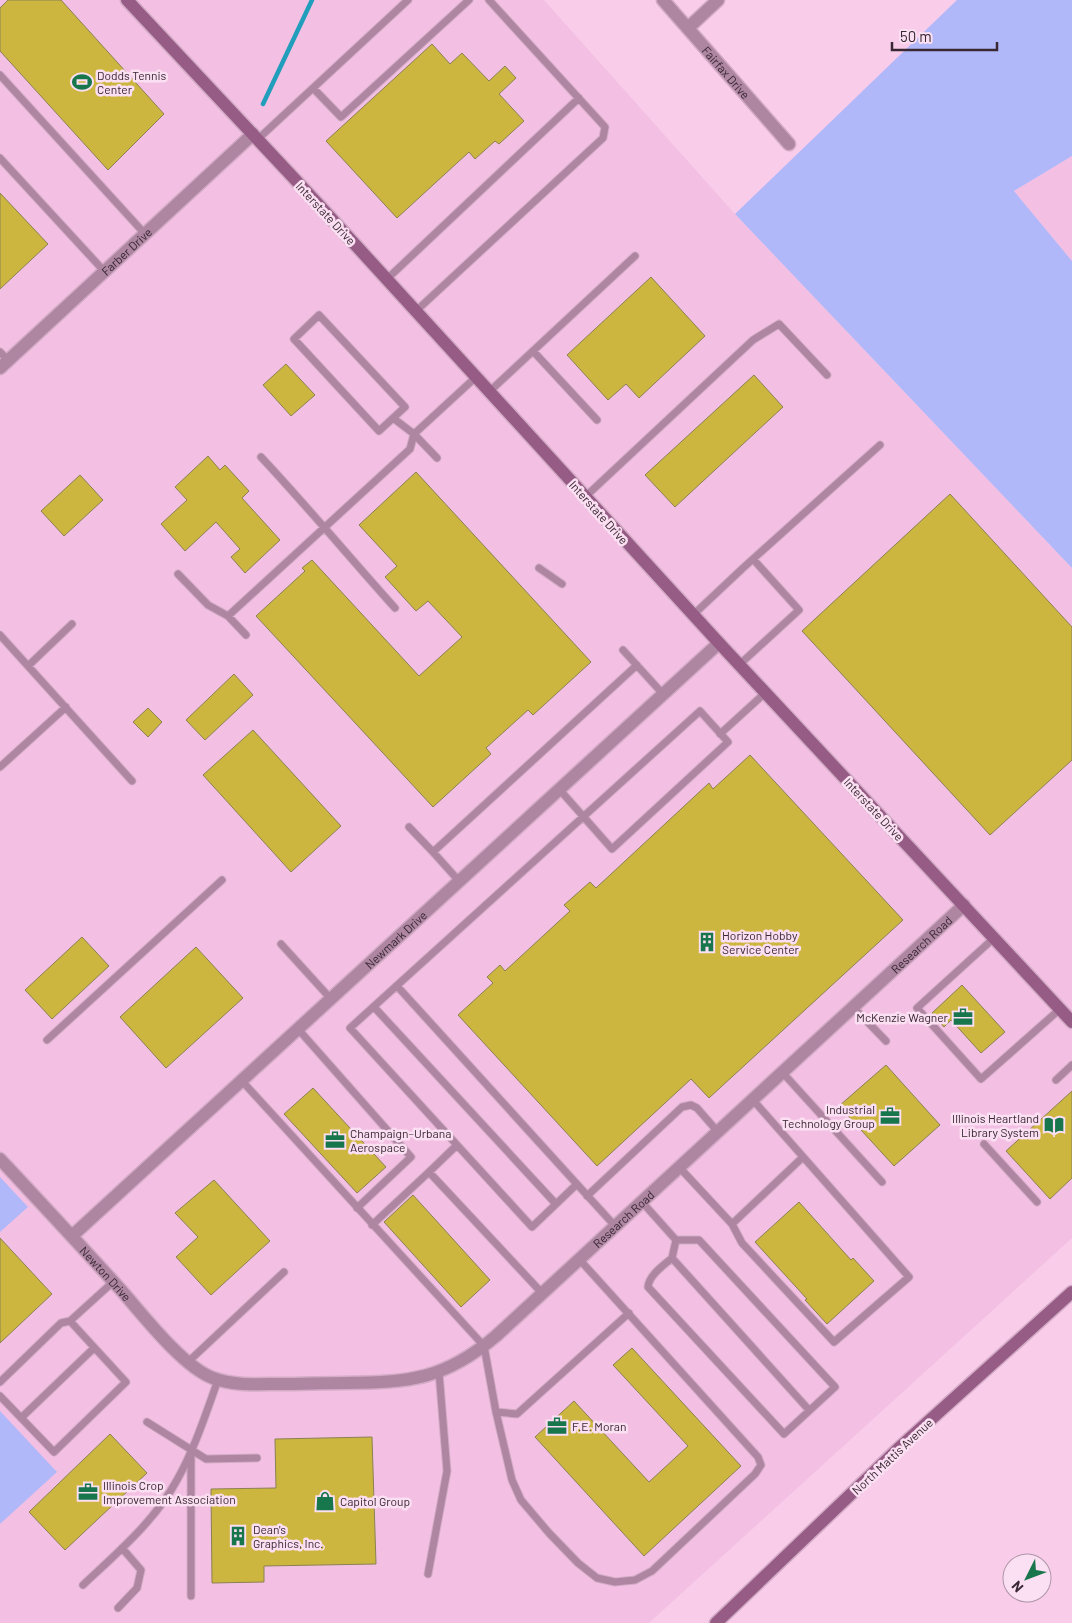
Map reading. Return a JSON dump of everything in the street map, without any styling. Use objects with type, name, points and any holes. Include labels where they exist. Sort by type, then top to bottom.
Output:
[{"type":"main road","name":"Interstate Drive","points":[[127,0],[490,391],[739,665],[1072,1022]]},
{"type":"main road","name":"North Mattis Avenue","points":[[716,1623],[898,1449],[1072,1292]]},
{"type":"street","name":"Fairfax Drive","points":[[663,0],[789,144]]},
{"type":"street","points":[[688,28],[718,0]]},
{"type":"street","name":"Farber Drive","points":[[3,360],[255,137]]},
{"type":"street","name":"Newmark Drive","points":[[72,1236],[719,643]]},
{"type":"street","name":"Research Road","points":[[218,1380],[231,1383],[253,1384],[404,1381],[439,1372],[463,1361],[484,1346],[580,1259],[964,905]]},
{"type":"street","name":"Newton Drive","points":[[0,1159],[188,1362],[200,1372],[218,1380]]},
{"type":"lane","points":[[255,137],[313,88],[408,0]]},
{"type":"lane","points":[[313,88],[341,117],[469,0]]},
{"type":"lane","points":[[416,311],[603,138],[605,127],[490,0]]},
{"type":"lane","points":[[0,75],[145,234]]},
{"type":"lane","points":[[386,279],[579,98]]},
{"type":"lane","points":[[0,158],[104,272]]},
{"type":"lane","points":[[490,391],[635,256]]},
{"type":"lane","points":[[319,315],[405,407],[393,418],[379,431],[294,339],[319,315]]},
{"type":"lane","points":[[585,497],[753,340],[779,324],[827,375]]},
{"type":"lane","points":[[533,351],[597,420]]},
{"type":"lane","points":[[228,616],[410,449],[414,434],[476,377]]},
{"type":"lane","points":[[393,418],[414,434],[437,458]]},
{"type":"lane","points":[[694,615],[753,559],[880,446]]},
{"type":"lane","points":[[261,457],[395,608]]},
{"type":"lane","points":[[739,665],[799,610],[753,559]]},
{"type":"lane","points":[[539,568],[562,584]]},
{"type":"lane","points":[[178,574],[208,605],[228,616],[246,635]]},
{"type":"lane","points":[[28,666],[72,624]]},
{"type":"lane","points":[[0,634],[132,780]]},
{"type":"lane","points":[[623,650],[663,694]]},
{"type":"lane","points":[[433,852],[637,665]]},
{"type":"lane","points":[[720,734],[765,693]]},
{"type":"lane","points":[[0,767],[66,707]]},
{"type":"lane","points":[[559,789],[584,816],[612,849],[728,742],[700,711],[584,816],[374,1007],[350,1028],[532,1227],[577,1184]]},
{"type":"lane","points":[[409,827],[459,881]]},
{"type":"lane","points":[[47,1040],[222,880]]},
{"type":"lane","points":[[994,938],[917,1008],[981,1079],[1060,1009]]},
{"type":"lane","points":[[281,944],[330,999]]},
{"type":"lane","points":[[397,986],[615,1226]]},
{"type":"lane","points":[[374,1007],[556,1204]]},
{"type":"lane","points":[[853,1007],[886,1041]]},
{"type":"lane","points":[[298,1029],[411,1157],[356,1208]]},
{"type":"lane","points":[[1056,1080],[1072,1065]]},
{"type":"lane","points":[[782,1072],[882,1182]]},
{"type":"lane","points":[[242,1081],[484,1346],[496,1412],[512,1480],[521,1500],[567,1551],[597,1578],[615,1582],[635,1580],[652,1571],[756,1474],[761,1465],[758,1457],[580,1259]]},
{"type":"lane","points":[[679,1167],[732,1224],[742,1243],[834,1342],[909,1277],[753,1100]]},
{"type":"lane","points":[[587,1196],[682,1107],[691,1105],[697,1108],[718,1132]]},
{"type":"lane","points":[[984,1144],[1037,1202]]},
{"type":"lane","points":[[372,1225],[457,1145]]},
{"type":"lane","points":[[732,1224],[803,1156]]},
{"type":"lane","points":[[429,1172],[542,1293]]},
{"type":"lane","points":[[642,1202],[676,1240],[699,1240],[835,1387],[784,1434],[648,1287],[648,1281],[652,1276],[672,1258],[676,1240]]},
{"type":"lane","points":[[672,1258],[809,1410]]},
{"type":"lane","points":[[188,1362],[284,1272]]},
{"type":"lane","points":[[0,1382],[61,1323],[70,1321],[113,1282]]},
{"type":"lane","points":[[496,1412],[517,1414],[628,1313]]},
{"type":"lane","points":[[0,1396],[54,1452],[126,1382],[70,1321]]},
{"type":"lane","points":[[21,1418],[94,1348]]},
{"type":"lane","points":[[428,1574],[447,1471],[439,1372]]},
{"type":"lane","points":[[82,1585],[122,1548],[154,1514],[177,1480],[191,1450],[218,1380]]},
{"type":"lane","points":[[147,1422],[206,1458],[257,1458]]},
{"type":"lane","points":[[191,1450],[191,1596]]},
{"type":"lane","points":[[118,1608],[137,1588],[141,1570],[122,1548]]},
{"type":"shaded area","points":[[0,0],[544,0],[735,214],[1072,568],[1072,1238],[649,1623],[0,1623]]},
{"type":"shaded area","points":[[957,0],[1072,0],[1072,156],[1014,191],[1072,261],[1072,568],[735,214]]},
{"type":"shaded area","points":[[1072,156],[1072,261],[1014,191]]},
{"type":"shaded area","points":[[0,1177],[28,1207],[0,1232]]},
{"type":"shaded area","points":[[0,1411],[57,1472],[0,1524]]},
{"type":"building","name":"Dodds Tennis Center","points":[[8,0],[61,0],[164,114],[108,170],[0,51],[0,8]]},
{"type":"building","points":[[432,44],[450,64],[462,53],[489,81],[505,66],[516,78],[499,94],[524,121],[499,144],[495,141],[475,159],[469,152],[397,218],[326,141]]},
{"type":"building","points":[[0,193],[48,244],[0,289]]},
{"type":"building","points":[[651,277],[705,336],[639,398],[626,384],[608,400],[567,355]]},
{"type":"building","points":[[286,364],[315,395],[291,416],[263,385]]},
{"type":"building","points":[[754,375],[783,407],[675,507],[645,475]]},
{"type":"building","points":[[208,456],[220,470],[225,465],[249,491],[242,498],[280,540],[245,573],[231,557],[240,549],[216,522],[185,551],[161,524],[187,500],[175,487]]},
{"type":"building","points":[[416,472],[591,662],[533,715],[528,710],[486,748],[491,754],[433,807],[256,616],[305,571],[302,568],[312,560],[419,676],[462,637],[428,601],[416,611],[385,577],[397,566],[359,525]]},
{"type":"building","points":[[80,475],[103,500],[64,536],[41,511]]},
{"type":"building","points":[[950,494],[1072,627],[1072,760],[990,835],[802,631]]},
{"type":"building","points":[[234,674],[253,695],[205,740],[186,720]]},
{"type":"building","points":[[148,708],[162,722],[148,737],[133,722]]},
{"type":"building","points":[[253,730],[341,826],[291,872],[203,775]]},
{"type":"building","name":"Horizon Hobby Service Center","points":[[750,755],[903,920],[709,1098],[691,1079],[597,1166],[458,1015],[493,983],[487,977],[500,965],[505,971],[570,911],[564,905],[590,882],[596,888],[709,783],[713,789]]},
{"type":"building","points":[[82,937],[109,966],[52,1019],[25,990]]},
{"type":"building","points":[[196,947],[243,998],[166,1068],[120,1017]]},
{"type":"building","name":"McKenzie Wagner","points":[[962,985],[1005,1032],[981,1053],[951,1020],[944,1027],[932,1013]]},
{"type":"building","name":"Industrial Technology Group","points":[[886,1065],[940,1125],[894,1166],[839,1106]]},
{"type":"building","name":"Champaign–Urbana Aerospace","points":[[313,1088],[386,1167],[357,1193],[284,1114]]},
{"type":"building","name":"Illinois Heartland Library System","points":[[1072,1091],[1072,1178],[1050,1199],[1006,1151]]},
{"type":"building","points":[[214,1180],[270,1241],[211,1295],[176,1257],[198,1237],[175,1213]]},
{"type":"building","points":[[413,1195],[490,1280],[461,1307],[384,1222]]},
{"type":"building","points":[[799,1202],[851,1260],[853,1258],[874,1281],[827,1324],[755,1242]]},
{"type":"building","points":[[0,1238],[52,1294],[0,1343]]},
{"type":"building","points":[[632,1348],[741,1466],[644,1556],[535,1437],[574,1401],[649,1482],[688,1446],[613,1365]]},
{"type":"building","name":"Illinois Crop Improvement Association","points":[[110,1434],[147,1473],[65,1550],[29,1512]]},
{"type":"building","name":"Capitol Group","points":[[372,1437],[376,1564],[264,1566],[264,1582],[212,1583],[211,1489],[276,1488],[275,1439]]},
{"type":"waterway","points":[[263,104],[312,0]]},
{"type":"place","name":"Dodds Tennis Center","points":[[82,82]]},
{"type":"place","name":"Horizon Hobby Service Center","points":[[707,942]]},
{"type":"place","name":"McKenzie Wagner","points":[[963,1017]]},
{"type":"place","name":"Industrial Technology Group","points":[[890,1116]]},
{"type":"place","name":"Illinois Heartland Library System","points":[[1054,1125]]},
{"type":"place","name":"Champaign–Urbana Aerospace","points":[[335,1140]]},
{"type":"place","name":"F.E. Moran","points":[[557,1426]]},
{"type":"place","name":"Illinois Crop Improvement Association","points":[[88,1492]]},
{"type":"place","name":"Capitol Group","points":[[325,1501]]},
{"type":"place","name":"Dean's Graphics, Inc.","points":[[238,1536]]}]
